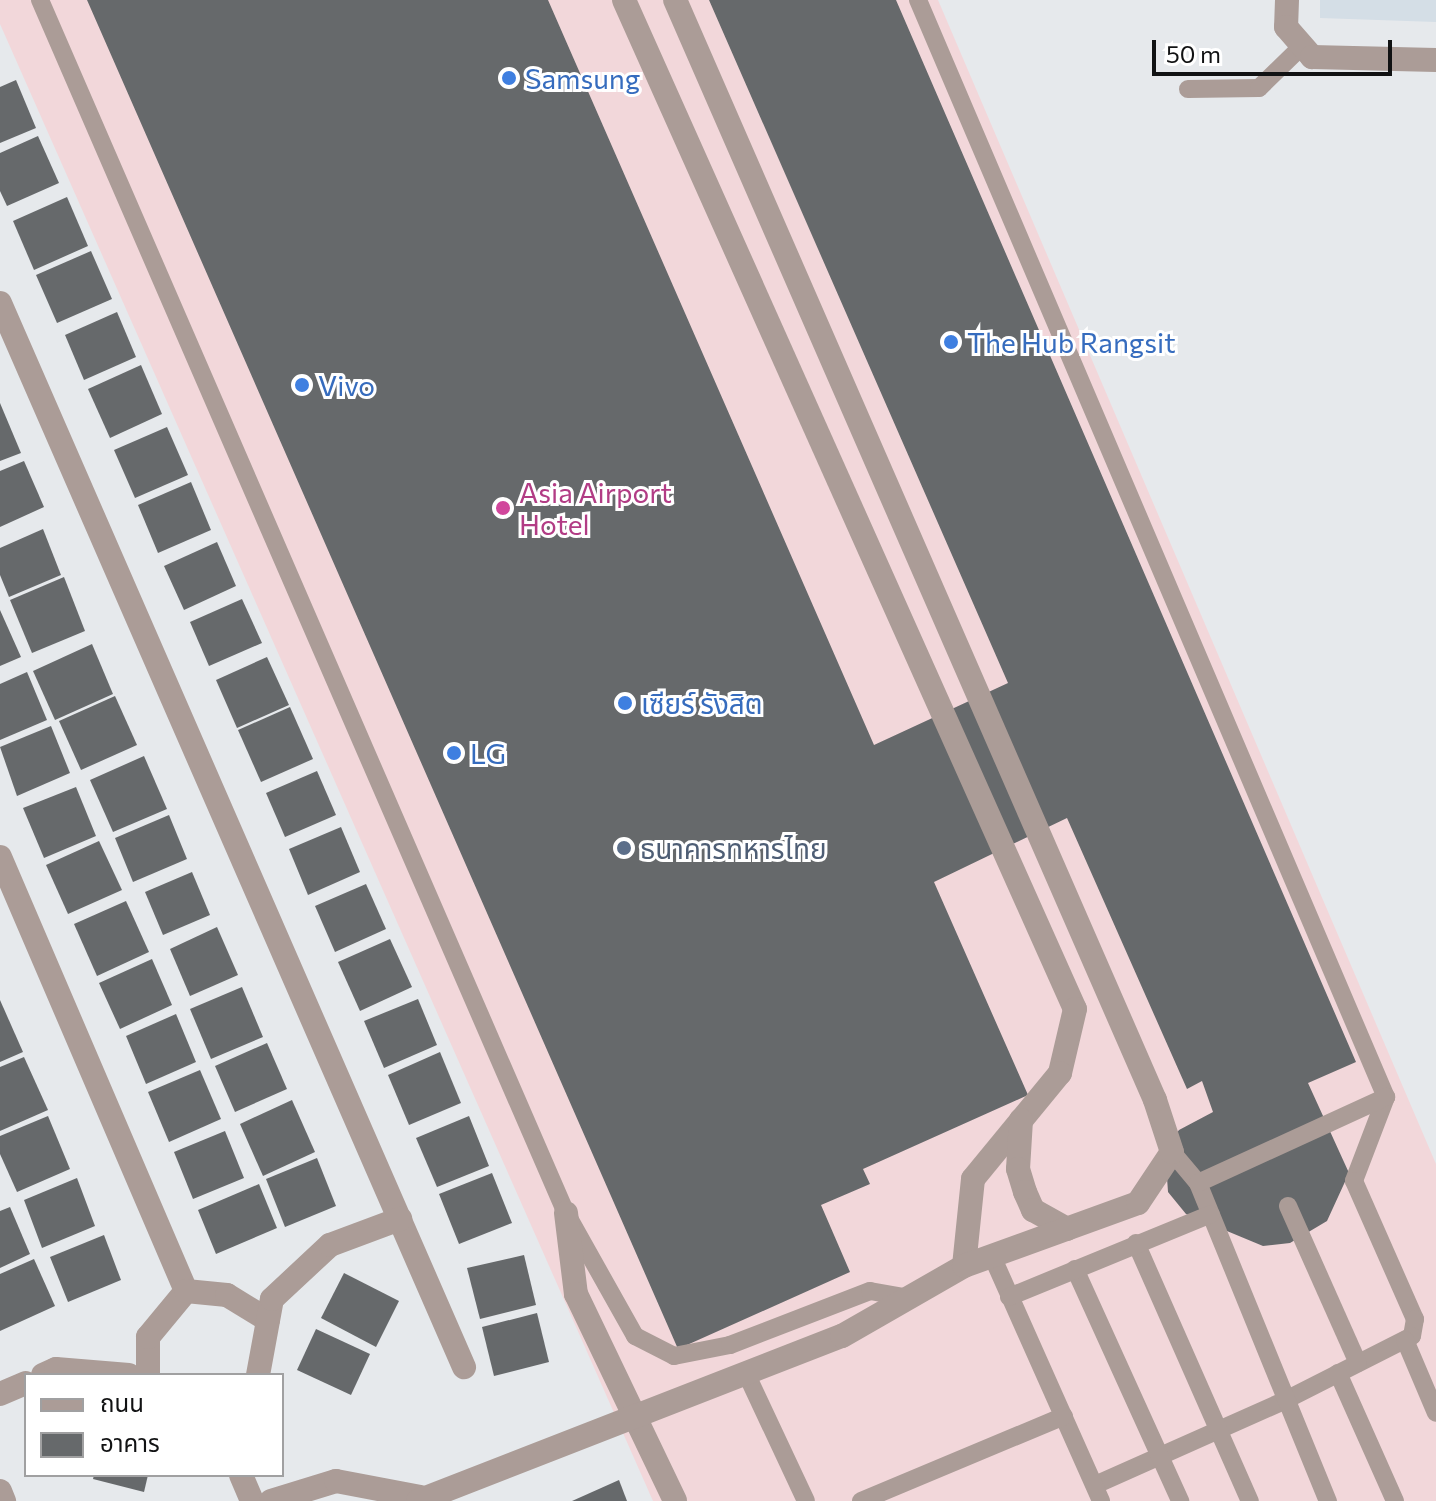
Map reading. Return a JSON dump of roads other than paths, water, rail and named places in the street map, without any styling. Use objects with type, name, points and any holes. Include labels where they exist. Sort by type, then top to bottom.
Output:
[{"type":"street","points":[[624,0],[1075,1009],[1060,1073],[973,1179],[964,1266]]},
{"type":"street","points":[[279,1490],[336,1481],[420,1499],[842,1336],[964,1266],[1138,1203],[1172,1152],[1155,1100],[675,0]]},
{"type":"street","points":[[1287,0],[1286,27],[1312,57],[1436,60]]},
{"type":"street","points":[[0,303],[464,1367]]},
{"type":"street","points":[[0,857],[186,1291]]},
{"type":"street","points":[[1021,1120],[1018,1169],[1025,1192],[1033,1210],[1067,1229]]},
{"type":"street","points":[[566,1213],[576,1294],[675,1501]]},
{"type":"street","points":[[258,1373],[272,1299],[330,1245],[400,1219]]},
{"type":"street","points":[[186,1291],[227,1295],[268,1320]]},
{"type":"street","points":[[148,1373],[148,1337],[186,1291]]},
{"type":"street","points":[[47,1373],[56,1369],[105,1373]]},
{"type":"street","points":[[0,1394],[24,1384]]},
{"type":"street","points":[[242,1477],[252,1501]]},
{"type":"street","points":[[0,1491],[4,1501]]},
{"type":"lane","points":[[40,0],[566,1213],[635,1336],[674,1356],[730,1345],[870,1291],[908,1298]]},
{"type":"lane","points":[[918,0],[1386,1097],[1354,1181],[1415,1319],[1412,1336],[1405,1340],[1286,1400],[1161,1457],[1098,1493],[992,1256]]},
{"type":"lane","points":[[1188,89],[1259,88],[1302,46]]},
{"type":"lane","points":[[1198,1183],[1386,1097]]},
{"type":"lane","points":[[1172,1152],[1198,1183],[1328,1501]]},
{"type":"lane","points":[[1288,1206],[1358,1363]]},
{"type":"lane","points":[[1009,1297],[1211,1214]]},
{"type":"lane","points":[[1136,1243],[1250,1501]]},
{"type":"lane","points":[[1075,1269],[1180,1501]]},
{"type":"lane","points":[[1405,1340],[1436,1413]]},
{"type":"lane","points":[[746,1373],[806,1501]]},
{"type":"lane","points":[[1338,1373],[1395,1501]]},
{"type":"lane","points":[[861,1501],[1064,1416]]},
{"type":"place","name":"Samsung","points":[[509,78]]},
{"type":"place","name":"The Hub Rangsit","points":[[951,342]]},
{"type":"place","name":"Vivo","points":[[302,385]]},
{"type":"place","name":"Asia Airport Hotel","points":[[503,508]]},
{"type":"place","name":"เซียร์ รังสิต","points":[[625,703]]},
{"type":"place","name":"LG","points":[[454,753]]},
{"type":"place","name":"ธนาคารทหารไทย","points":[[624,848]]}]
